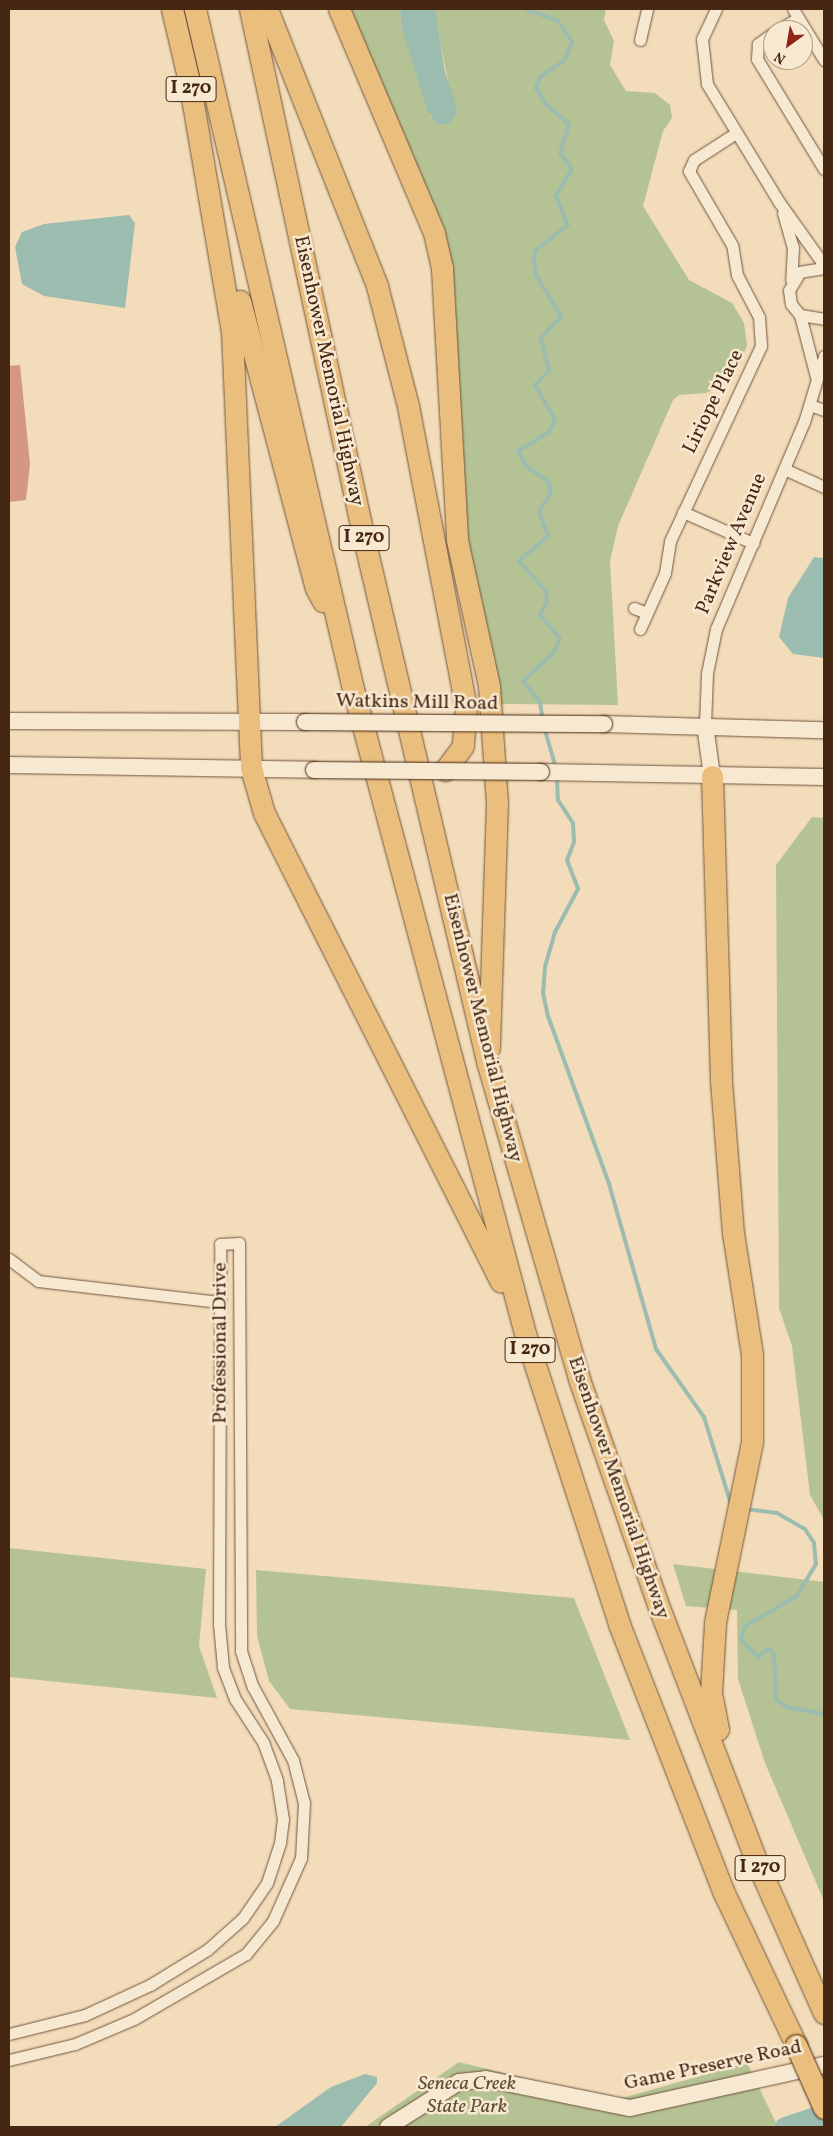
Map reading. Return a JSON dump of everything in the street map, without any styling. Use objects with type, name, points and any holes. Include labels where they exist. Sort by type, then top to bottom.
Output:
[{"type":"highway","name":"I 270","points":[[172,9],[205,170],[316,588],[340,629]]},
{"type":"highway","name":"I 270","points":[[195,9],[340,629],[526,1337],[623,1634],[723,1891],[824,2108]]},
{"type":"highway","name":"Eisenhower Memorial Highway","points":[[250,9],[364,539],[488,1065],[580,1379],[660,1610],[729,1781],[758,1865],[824,2014]]},
{"type":"highway","points":[[267,9],[377,286],[408,406],[466,717],[457,760],[445,770]]},
{"type":"highway","points":[[339,9],[434,233],[442,269],[455,521],[489,686],[497,803],[493,1009],[488,1065]]},
{"type":"highway","points":[[205,170],[232,331],[248,722],[252,768],[264,813],[526,1337]]},
{"type":"highway","points":[[712,776],[720,1081],[734,1233],[752,1354],[752,1442],[715,1624],[711,1693],[729,1781]]},
{"type":"main road","name":"Watkins Mill Road","points":[[9,721],[305,722],[466,717],[824,730]]},
{"type":"main road","points":[[705,725],[712,776]]},
{"type":"main road","points":[[9,765],[824,777]]},
{"type":"main road","name":"Game Preserve Road","points":[[388,2127],[458,2082],[486,2079],[630,2108],[824,2065]]},
{"type":"street","points":[[640,40],[647,9]]},
{"type":"street","points":[[716,9],[702,39],[701,61],[707,84],[779,202],[824,267]]},
{"type":"street","points":[[795,13],[824,60]]},
{"type":"street","points":[[763,40],[758,44],[757,59],[763,69]]},
{"type":"street","points":[[764,70],[824,169]]},
{"type":"street","name":"Liriope Place","points":[[640,628],[683,512],[761,346],[759,316],[737,275],[732,245],[689,171],[694,160],[736,133]]},
{"type":"street","points":[[779,202],[793,247],[791,304],[800,316],[817,384]]},
{"type":"street","points":[[791,283],[806,268],[824,267]]},
{"type":"street","points":[[800,316],[824,319]]},
{"type":"street","name":"Parkview Avenue","points":[[705,725],[707,673],[716,629],[810,406],[824,356]]},
{"type":"street","points":[[810,406],[824,410]]},
{"type":"street","points":[[784,469],[824,487]]},
{"type":"street","points":[[683,512],[753,543]]},
{"type":"street","points":[[634,608],[647,613]]},
{"type":"street","name":"Professional Drive","points":[[9,2034],[85,2015],[150,1985],[207,1950],[243,1918],[257,1897],[280,1843],[283,1819],[269,1757],[222,1667],[218,1624],[220,1244],[239,1243],[241,1651],[253,1687],[292,1760],[304,1803],[300,1858],[272,1921],[246,1954],[134,2019],[75,2044],[9,2060]]},
{"type":"street","points":[[9,1259],[38,1281],[219,1302]]},
{"type":"green space","points":[[345,9],[400,9],[401,27],[432,118],[449,87],[434,9],[606,9],[604,20],[614,41],[610,65],[626,91],[655,93],[670,105],[672,118],[663,131],[643,206],[689,280],[732,303],[744,323],[747,345],[739,367],[721,386],[706,393],[679,395],[673,400],[618,526],[610,561],[618,705],[499,704],[465,549],[452,302]]},
{"type":"green space","points":[[812,817],[824,818],[824,1520],[810,1495],[792,1346],[779,1308],[776,865]]},
{"type":"green space","points":[[9,1548],[206,1569],[199,1646],[217,1698],[9,1677]]},
{"type":"green space","points":[[673,1564],[824,1582],[824,1901],[765,1763],[738,1679],[737,1610],[686,1606]]},
{"type":"green space","points":[[256,1570],[574,1598],[630,1740],[290,1709],[269,1681],[257,1636]]},
{"type":"green space","name":"Seneca Creek State Park","points":[[459,2062],[615,2100],[747,2063],[778,2127],[365,2127]]},
{"type":"shaded area","points":[[400,9],[434,9],[445,72],[456,105],[457,113],[449,124],[437,124],[428,111],[401,27]]},
{"type":"shaded area","points":[[129,215],[135,223],[125,308],[44,296],[22,284],[15,247],[22,232],[44,224]]},
{"type":"shaded area","points":[[814,557],[824,558],[824,658],[793,654],[779,637],[788,598]]},
{"type":"shaded area","points":[[365,2074],[377,2077],[377,2083],[341,2127],[275,2127],[331,2087]]},
{"type":"building","points":[[20,365],[30,464],[26,500],[9,502],[9,366]]},
{"type":"waterway","points":[[525,9],[558,21],[572,42],[565,60],[540,77],[536,88],[546,104],[569,124],[560,153],[572,169],[556,196],[568,225],[536,250],[534,258],[536,275],[561,317],[541,338],[549,371],[535,385],[555,419],[549,432],[518,451],[527,467],[548,481],[551,492],[539,512],[548,536],[519,561],[546,591],[547,602],[540,615],[560,639],[554,652],[523,681],[540,702],[543,720]]},
{"type":"waterway","points":[[544,727],[556,768]]},
{"type":"waterway","points":[[557,777],[558,800],[573,823],[574,842],[567,860],[578,889],[555,932],[545,967],[543,993],[548,1016],[609,1184],[656,1349],[704,1417],[731,1504]]},
{"type":"waterway","points":[[745,1509],[777,1513],[805,1529],[814,1543],[816,1564],[797,1596],[745,1626],[741,1640],[758,1657],[768,1648],[774,1654],[776,1700],[787,1707],[824,1714]]},
{"type":"waterway","points":[[785,2127],[824,2114]]}]
